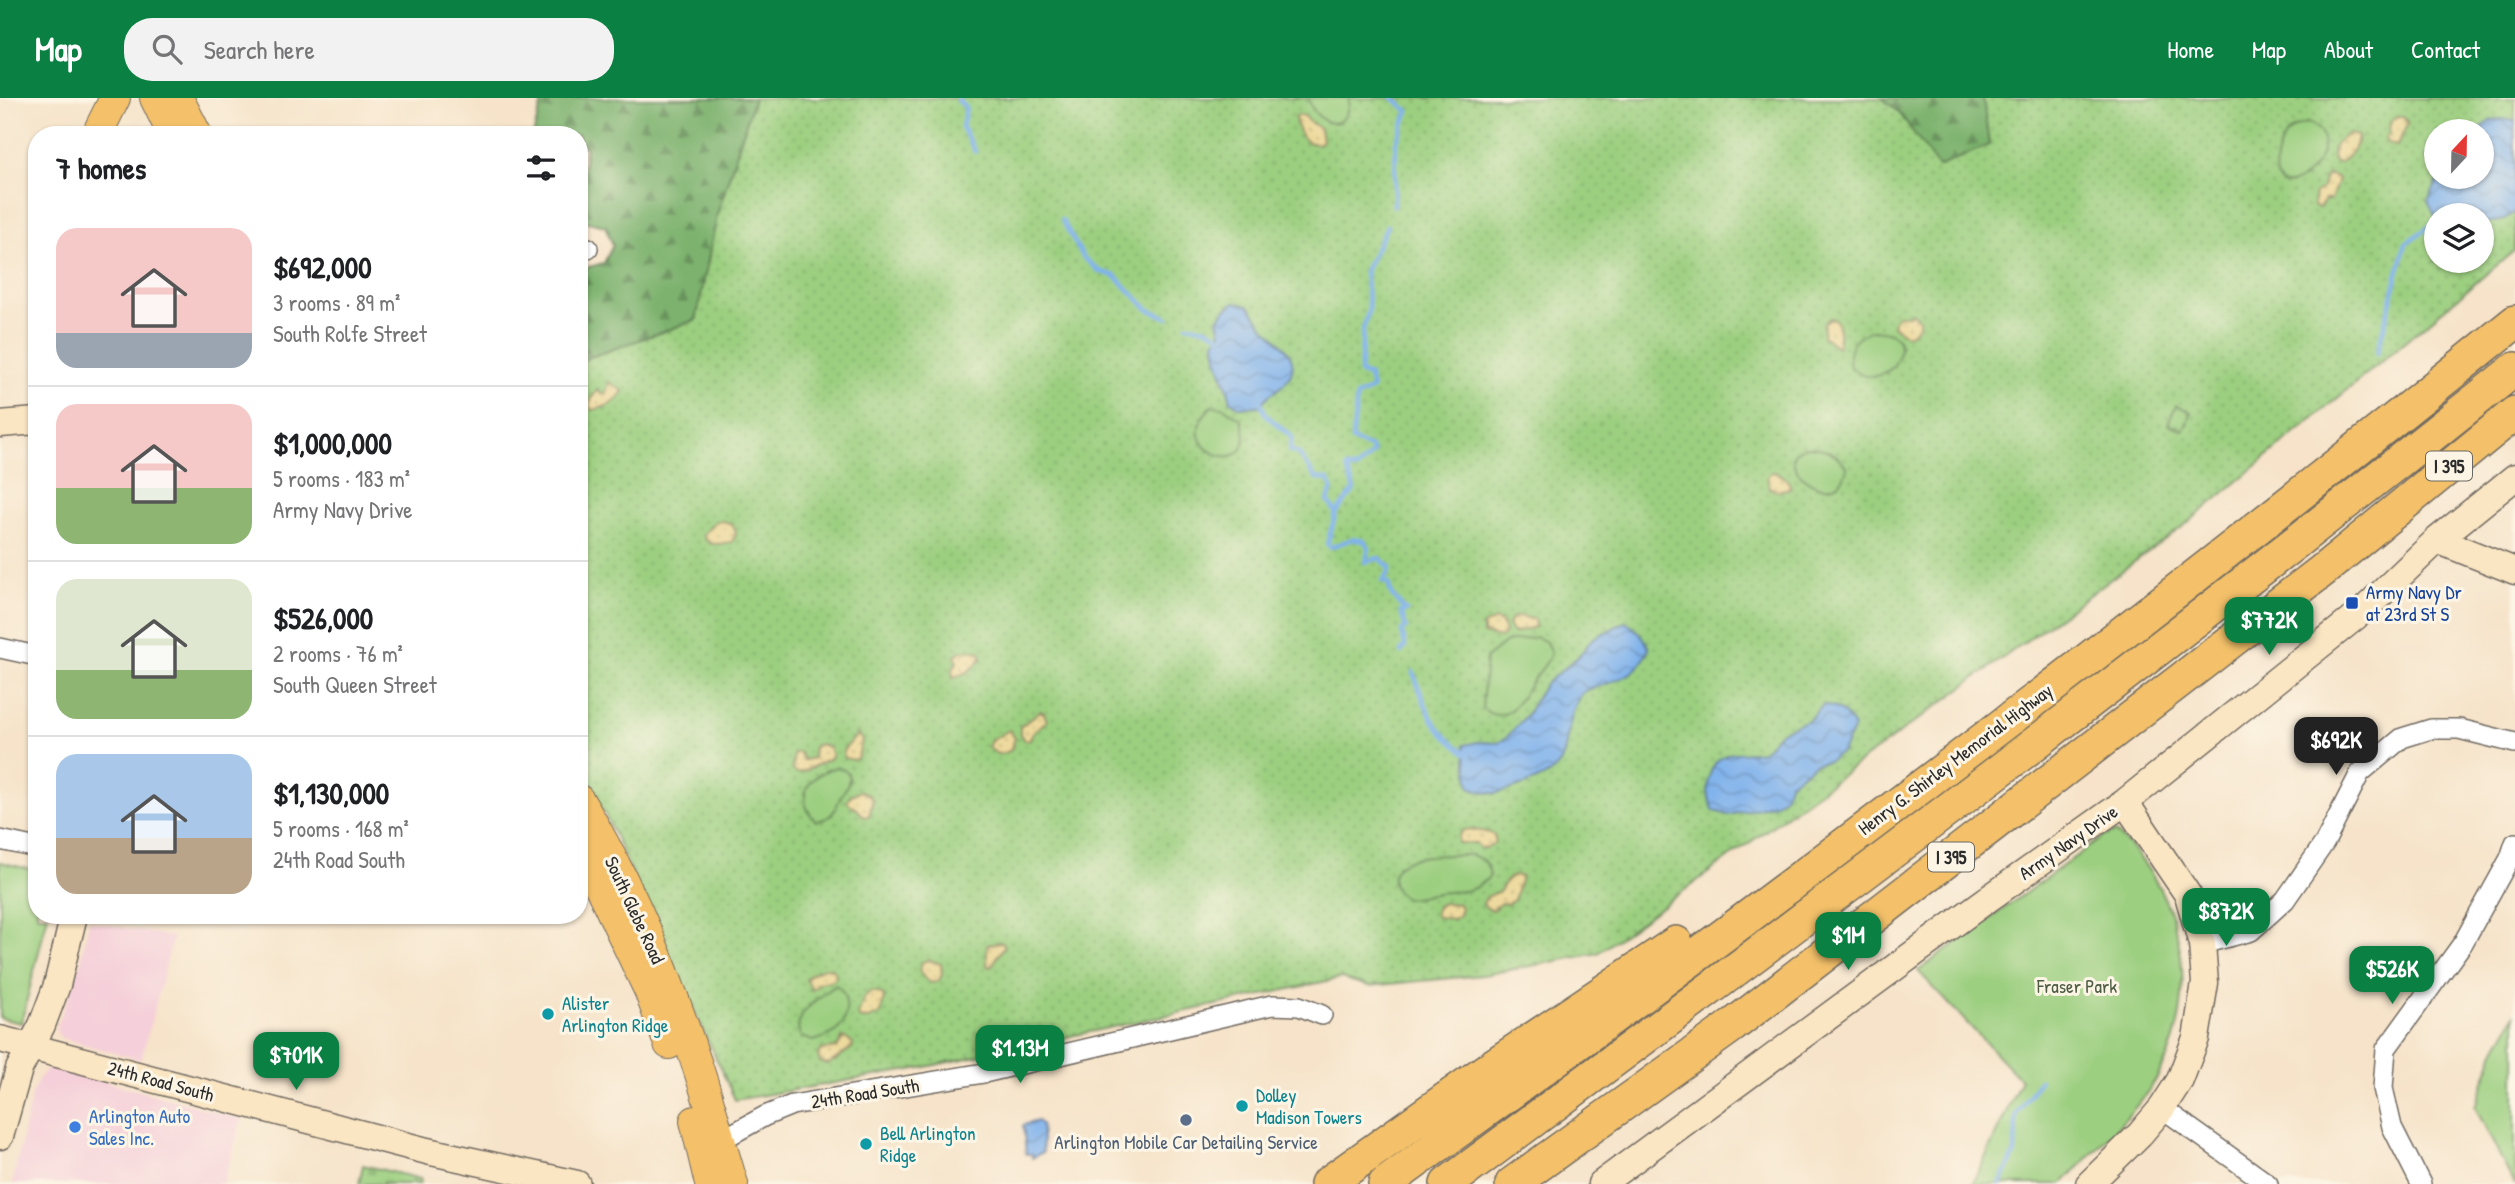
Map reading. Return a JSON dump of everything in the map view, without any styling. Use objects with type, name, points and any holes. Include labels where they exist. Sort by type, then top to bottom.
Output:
[{"type":"highway","name":"Henry G. Shirley Memorial Highway","points":[[1385,1184],[1799,878],[2136,621],[2515,322]]},
{"type":"highway","points":[[1447,1184],[2043,740],[2515,369]]},
{"type":"highway","name":"I 395","points":[[1511,1184],[1732,1026],[2322,571],[2515,413]]},
{"type":"highway","points":[[1327,1184],[1491,1068],[1748,895],[2036,676],[2136,621]]},
{"type":"main road","points":[[103,126],[115,98]]},
{"type":"main road","points":[[155,98],[169,126]]},
{"type":"main road","points":[[178,98],[192,126]]},
{"type":"main road","name":"South Glebe Road","points":[[588,817],[626,887],[667,978],[697,1063],[711,1145],[710,1184]]},
{"type":"main road","name":"South Glebe Road","points":[[588,862],[649,990],[679,1074],[711,1145],[733,1184]]},
{"type":"street","points":[[98,98],[100,126]]},
{"type":"street","points":[[101,126],[106,98]]},
{"type":"street","points":[[0,424],[28,422]]},
{"type":"street","name":"Army Navy Drive","points":[[1601,1184],[1981,904],[2125,802],[2365,608],[2437,540],[2515,477]]},
{"type":"street","points":[[2437,540],[2515,571]]},
{"type":"street","points":[[0,649],[28,654]]},
{"type":"street","points":[[2202,944],[2251,931],[2285,900],[2325,842],[2360,773],[2402,738],[2431,729],[2459,729],[2515,743]]},
{"type":"street","points":[[2089,1184],[2140,1134],[2162,1108],[2180,1080],[2196,1038],[2205,983],[2202,944],[2188,895],[2125,802]]},
{"type":"street","points":[[0,840],[28,846]]},
{"type":"street","points":[[2421,1184],[2392,1127],[2383,1088],[2386,1049],[2463,943],[2510,858],[2515,843]]},
{"type":"street","points":[[0,1136],[13,1086],[42,1025],[57,985],[72,924]]},
{"type":"street","name":"24th Road South","points":[[711,1145],[792,1105],[984,1073],[1272,1004],[1299,1006],[1322,1015]]},
{"type":"street","name":"24th Road South","points":[[0,1039],[427,1151],[577,1184]]},
{"type":"street","points":[[2162,1108],[2268,1184]]},
{"type":"shaded area","points":[[88,924],[105,924],[173,937],[141,1060],[61,1038],[58,1034],[56,1029],[80,965]]},
{"type":"shaded area","points":[[48,1069],[59,1069],[242,1119],[223,1184],[12,1184],[32,1093],[39,1078]]},
{"type":"green space","points":[[543,98],[754,98],[717,215],[696,320],[588,358],[588,267],[604,263],[613,245],[605,226],[588,222],[588,126],[535,126]]},
{"type":"green space","points":[[754,98],[2515,98],[2515,250],[2494,268],[2494,203],[2424,203],[2424,273],[2487,273],[2189,522],[1598,953],[1483,975],[1369,986],[1341,978],[921,1068],[735,1100],[588,781],[588,358],[696,320],[717,215]]},
{"type":"green space","points":[[1308,98],[1349,98],[1343,118],[1331,123],[1318,115]]},
{"type":"green space","points":[[1882,98],[1983,98],[1989,145],[1938,167],[1901,115]]},
{"type":"green space","points":[[2307,123],[2318,129],[2323,138],[2319,159],[2303,178],[2282,184],[2276,177],[2275,169],[2281,143],[2291,130]]},
{"type":"green space","points":[[1873,330],[1893,334],[1899,342],[1900,350],[1892,367],[1875,376],[1863,374],[1850,367],[1849,360],[1856,339]]},
{"type":"green space","points":[[2176,405],[2191,412],[2184,430],[2168,424]]},
{"type":"green space","points":[[1212,406],[1223,407],[1241,419],[1245,439],[1240,451],[1229,456],[1217,454],[1206,448],[1199,437],[1200,422]]},
{"type":"green space","points":[[1806,447],[1825,449],[1839,458],[1847,468],[1840,481],[1830,487],[1818,486],[1798,472],[1794,463],[1796,454]]},
{"type":"green space","points":[[1537,637],[1546,642],[1551,653],[1520,700],[1504,714],[1497,715],[1482,708],[1486,658],[1506,642]]},
{"type":"green space","points":[[837,767],[847,772],[848,784],[832,814],[826,819],[816,821],[806,804],[807,788],[819,775]]},
{"type":"green space","name":"Fraser Park","points":[[2115,832],[2140,858],[2159,888],[2173,920],[2181,955],[2182,990],[2178,1025],[2167,1059],[2139,1103],[2062,1184],[1973,1184],[2021,1080],[1918,971],[2104,836]]},
{"type":"green space","points":[[1471,855],[1485,862],[1490,876],[1470,890],[1406,899],[1393,884],[1397,868],[1414,858]]},
{"type":"green space","points":[[0,862],[28,869],[28,924],[46,924],[21,1023],[0,1018]]},
{"type":"green space","points":[[836,985],[841,989],[846,1001],[846,1014],[840,1027],[830,1035],[813,1041],[801,1037],[798,1029],[803,1015],[815,1001]]},
{"type":"green space","points":[[2515,1015],[2514,1184],[2475,1107],[2495,1051]]},
{"type":"green space","points":[[363,1165],[421,1179],[420,1184],[359,1184]]},
{"type":"sand","points":[[1304,116],[1320,128],[1322,141],[1317,144],[1304,139],[1296,122],[1295,117]]},
{"type":"sand","points":[[2403,116],[2408,123],[2397,146],[2388,144],[2385,139],[2390,132],[2391,121]]},
{"type":"sand","points":[[2348,134],[2358,136],[2354,148],[2338,163],[2333,161],[2332,152],[2335,145]]},
{"type":"sand","points":[[2329,174],[2338,179],[2331,200],[2325,200],[2319,208],[2313,206],[2315,193],[2322,189],[2324,179]]},
{"type":"sand","points":[[1911,312],[1919,319],[1919,324],[1913,332],[1906,335],[1893,325],[1894,320],[1898,315],[1908,315]]},
{"type":"sand","points":[[1830,318],[1835,319],[1838,325],[1837,347],[1823,336],[1824,323]]},
{"type":"sand","points":[[609,382],[623,391],[610,404],[592,410],[588,405],[597,390],[602,394],[606,393]]},
{"type":"sand","points":[[1771,472],[1784,477],[1791,488],[1777,491],[1770,488],[1767,477]]},
{"type":"sand","points":[[716,521],[725,522],[735,528],[732,542],[715,544],[705,539],[703,535]]},
{"type":"sand","points":[[1517,616],[1534,619],[1535,627],[1513,633],[1508,625],[1511,619]]},
{"type":"sand","points":[[1495,620],[1502,623],[1505,633],[1501,638],[1483,634],[1483,626]]},
{"type":"sand","points":[[960,651],[978,651],[981,659],[968,672],[953,678],[952,671],[957,662],[955,656]]},
{"type":"sand","points":[[1040,711],[1044,713],[1047,721],[1034,731],[1029,740],[1024,740],[1020,727]]},
{"type":"sand","points":[[1009,730],[1015,738],[1011,750],[997,754],[988,747],[991,741]]},
{"type":"sand","points":[[857,734],[862,740],[858,757],[854,760],[844,758],[845,748]]},
{"type":"sand","points":[[820,744],[829,747],[832,757],[805,771],[797,773],[792,769],[794,753],[799,752],[804,760],[813,758],[814,747]]},
{"type":"sand","points":[[860,791],[873,800],[869,816],[864,817],[847,801],[851,795]]},
{"type":"sand","points":[[1471,829],[1495,836],[1494,844],[1480,848],[1476,843],[1458,843],[1458,836],[1463,830]]},
{"type":"sand","points":[[1515,875],[1521,877],[1514,900],[1507,904],[1501,903],[1493,910],[1487,908],[1483,904],[1486,897],[1500,891],[1508,878]]},
{"type":"sand","points":[[1443,903],[1459,904],[1459,915],[1453,919],[1437,917],[1437,906]]},
{"type":"sand","points":[[1001,942],[1005,945],[991,967],[987,966],[987,945]]},
{"type":"sand","points":[[929,960],[941,964],[942,974],[939,981],[932,983],[925,979],[919,970],[922,962]]},
{"type":"sand","points":[[824,968],[832,968],[836,976],[812,990],[806,979]]},
{"type":"sand","points":[[871,991],[884,997],[881,1014],[860,1019],[858,1015],[864,997]]},
{"type":"sand","points":[[843,1037],[853,1043],[852,1048],[831,1063],[820,1062],[818,1055],[821,1050],[837,1048]]},
{"type":"water","points":[[2494,120],[2515,121],[2515,212],[2501,221],[2494,222],[2494,203],[2429,203],[2434,189],[2494,189]]},
{"type":"water","points":[[1235,302],[1249,306],[1286,349],[1293,363],[1288,379],[1260,406],[1240,407],[1231,401],[1217,357],[1215,341],[1221,333],[1218,319]]},
{"type":"water","points":[[1625,622],[1637,630],[1649,649],[1641,664],[1630,674],[1587,690],[1581,695],[1574,709],[1565,749],[1558,766],[1538,779],[1500,792],[1484,792],[1470,787],[1464,745],[1478,742],[1498,743],[1507,737],[1526,716],[1544,685],[1579,656],[1592,639]]},
{"type":"water","points":[[1823,705],[1842,712],[1854,728],[1842,752],[1828,761],[1815,764],[1796,778],[1789,784],[1784,797],[1775,804],[1729,815],[1714,811],[1709,795],[1709,778],[1721,758],[1729,754],[1763,751],[1781,731],[1809,720]]},
{"type":"water","points":[[1037,1121],[1041,1124],[1043,1152],[1032,1158],[1032,1154],[1026,1154],[1023,1125]]},
{"type":"waterway","points":[[959,98],[958,101],[966,107],[962,127],[975,151]]},
{"type":"waterway","points":[[1393,98],[1408,111],[1396,143],[1394,206]]},
{"type":"waterway","points":[[1062,220],[1083,257],[1099,271],[1115,276],[1148,309],[1168,318]]},
{"type":"waterway","points":[[1336,513],[1354,490],[1347,468],[1357,469],[1373,453],[1371,448],[1352,440],[1357,396],[1372,389],[1369,376],[1360,373],[1363,330],[1369,309],[1365,271],[1387,226]]},
{"type":"waterway","points":[[2377,353],[2406,243],[2424,230]]},
{"type":"waterway","points":[[1187,325],[1206,328],[1222,337]]},
{"type":"waterway","points":[[1259,398],[1266,415],[1292,437],[1290,451],[1298,453],[1316,478],[1328,480],[1332,488],[1328,501],[1336,513],[1327,544],[1331,547],[1352,539],[1364,541],[1369,548],[1365,562],[1379,558],[1390,567],[1382,581],[1388,583],[1392,596],[1406,611],[1401,612],[1406,628],[1402,630],[1405,647],[1401,652]]},
{"type":"waterway","points":[[1413,672],[1432,719],[1447,737],[1469,755]]},
{"type":"waterway","points":[[2000,1184],[2015,1153],[2016,1115],[2040,1080]]},
{"type":"place","name":"Army Navy Dr at 23rd St S","points":[[2352,603]]},
{"type":"place","name":"Alister Arlington Ridge","points":[[548,1014]]},
{"type":"place","name":"Dolley Madison Towers","points":[[1242,1106]]},
{"type":"place","name":"Arlington Mobile Car Detailing Service","points":[[1186,1120]]},
{"type":"place","name":"Arlington Auto Sales Inc.","points":[[75,1127]]},
{"type":"place","name":"Bell Arlington Ridge","points":[[866,1144]]}]
